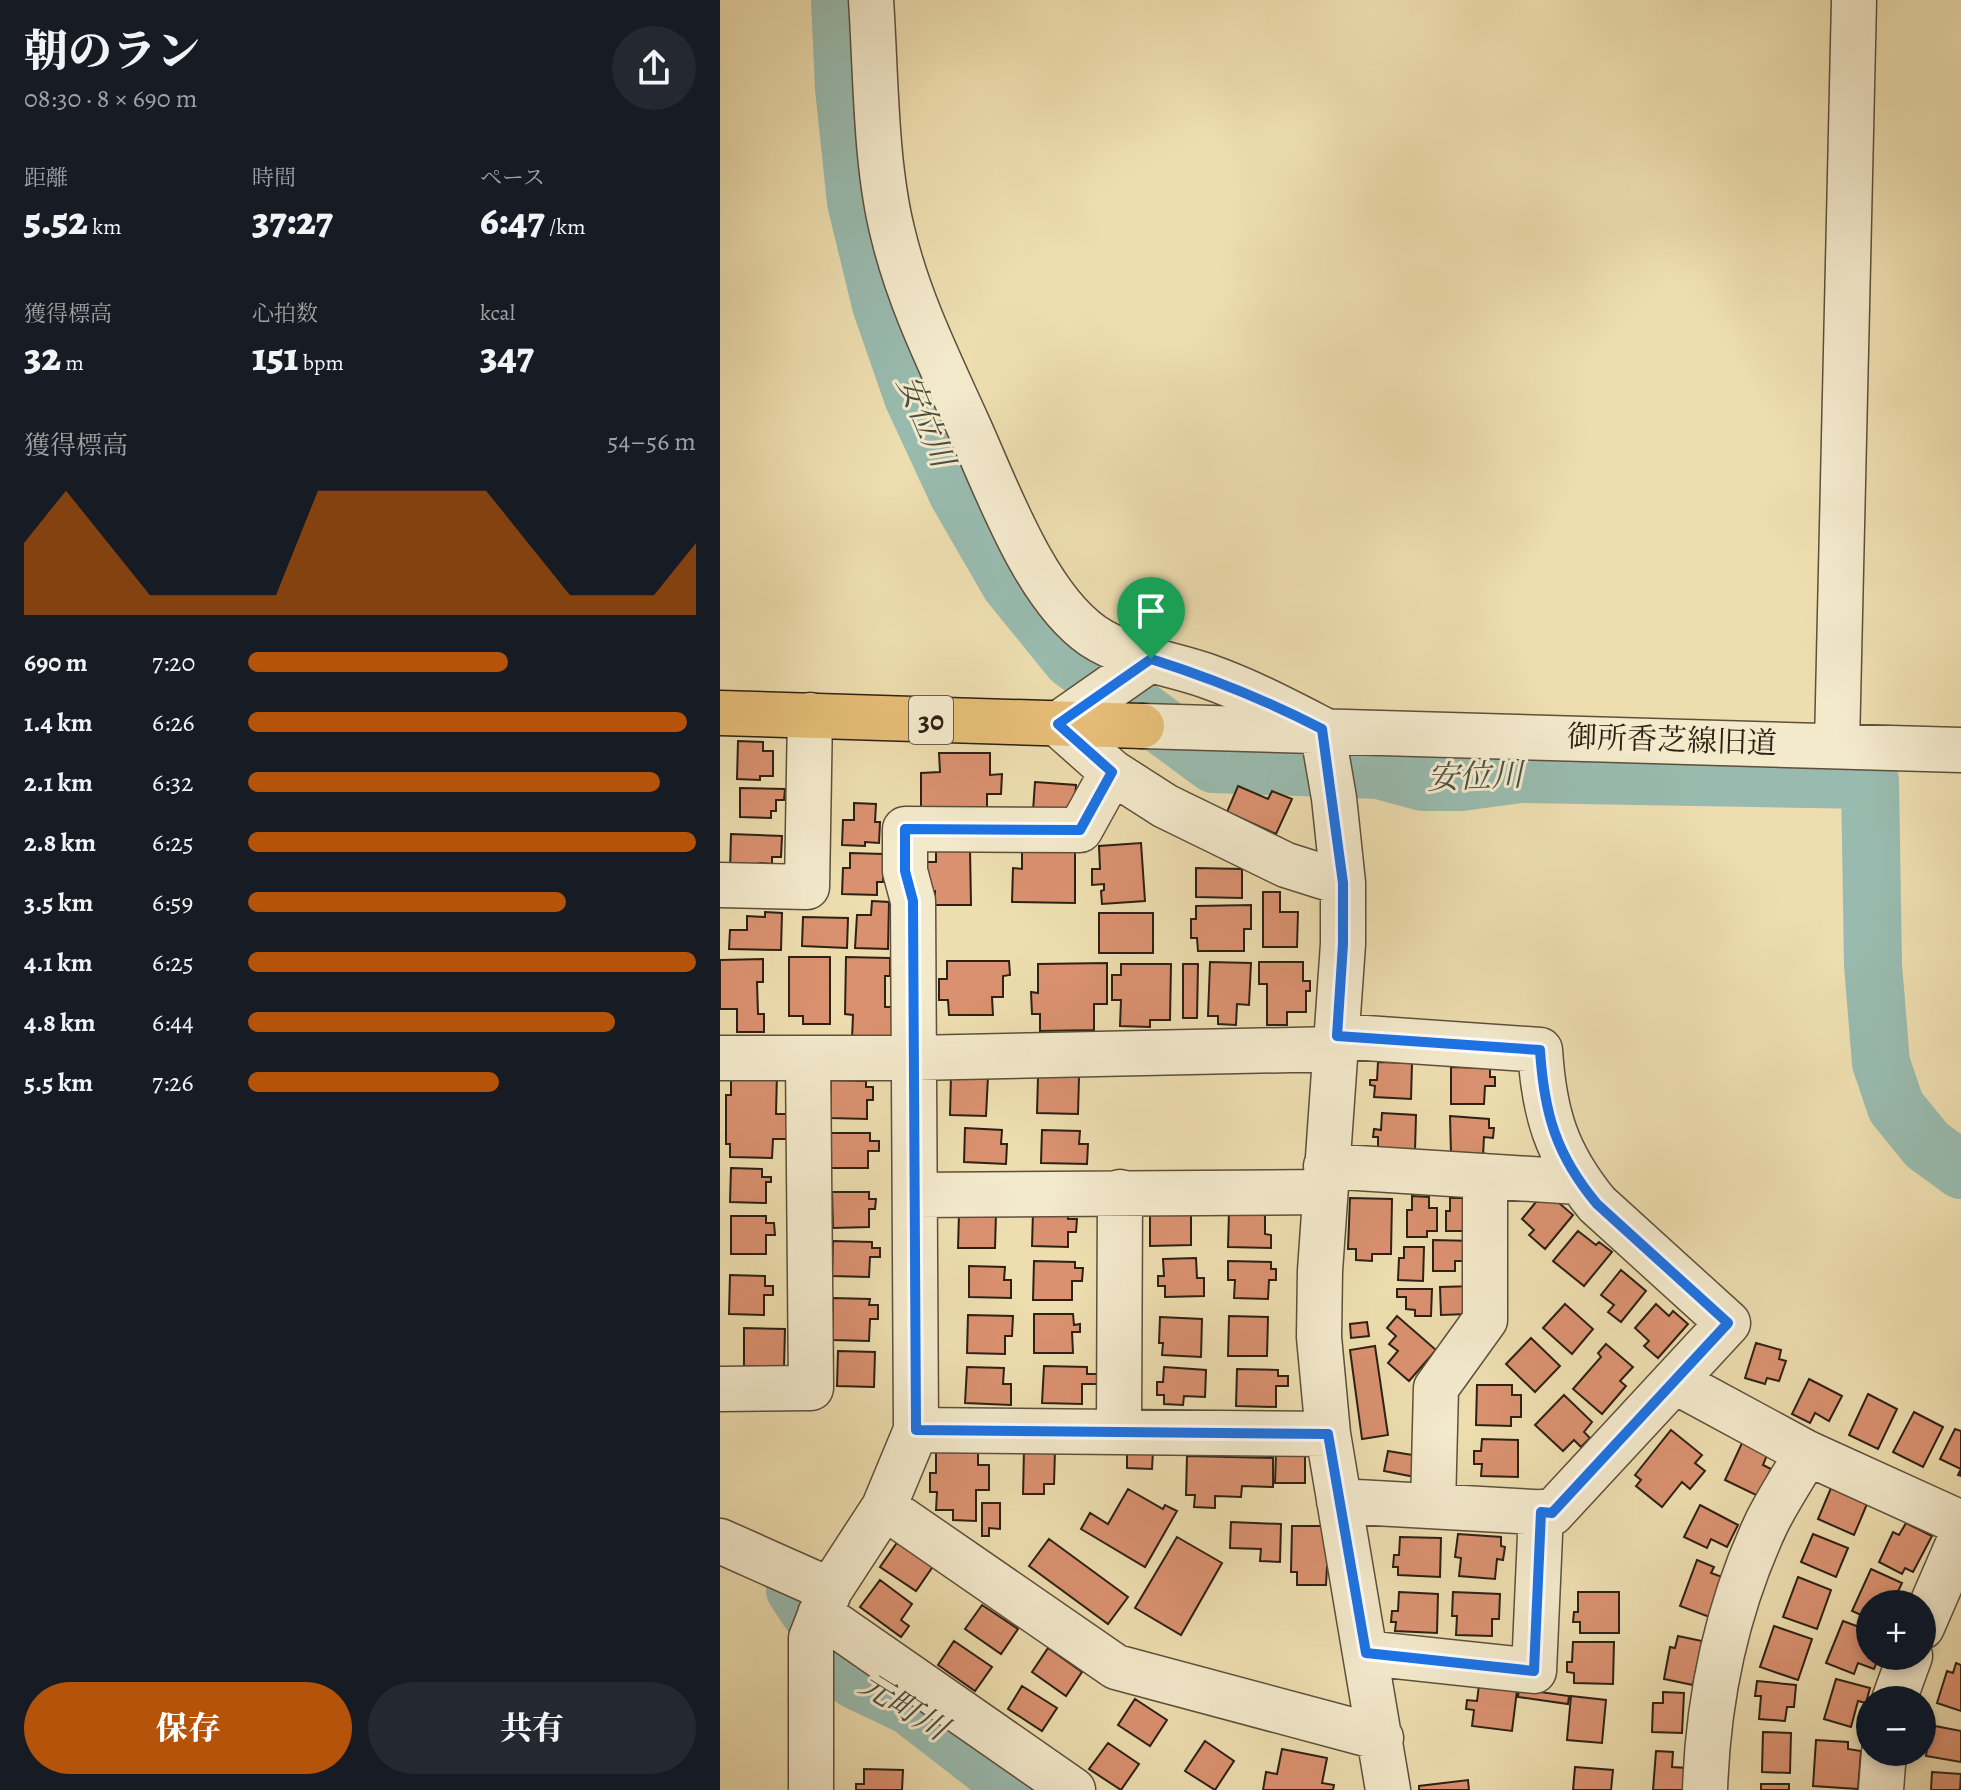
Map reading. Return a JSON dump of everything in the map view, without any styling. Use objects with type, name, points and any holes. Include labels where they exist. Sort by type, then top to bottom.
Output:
[{"type":"main road","name":"30","points":[[720,713],[1142,726]]},
{"type":"street","points":[[871,0],[882,164],[892,232],[912,301],[1019,538],[1042,580],[1090,634],[1108,645],[1127,677]]},
{"type":"street","points":[[1837,745],[1854,0]]},
{"type":"street","points":[[1343,883],[1286,865],[1165,806],[1112,772],[1058,724],[1127,677],[1207,676],[1267,700],[1324,738],[1343,883],[1343,944],[1325,1179],[1319,1337],[1328,1434],[1388,1790]]},
{"type":"street","points":[[720,885],[807,887],[810,715]]},
{"type":"street","name":"御所香芝線旧道","points":[[1142,726],[1246,728],[1324,738],[1837,745],[1961,750]]},
{"type":"street","points":[[811,1790],[820,1614],[884,1507],[916,1430],[913,901],[905,871],[905,829],[1080,830],[1112,772]]},
{"type":"street","points":[[720,1058],[913,1058],[1336,1043],[1540,1050],[1543,1092],[1554,1134],[1578,1182],[1597,1204],[1728,1323],[1552,1513],[1339,1501]]},
{"type":"street","points":[[720,1389],[811,1388],[808,1058]]},
{"type":"street","points":[[916,1195],[1120,1192],[1325,1179],[1485,1176],[1578,1182]]},
{"type":"street","points":[[1433,1506],[1436,1388],[1485,1320],[1485,1176]]},
{"type":"street","points":[[1119,1432],[1120,1192]]},
{"type":"street","points":[[1674,1381],[1807,1453],[1961,1523]]},
{"type":"street","points":[[916,1430],[1328,1434]]},
{"type":"street","points":[[1705,1790],[1713,1691],[1743,1577],[1768,1520],[1807,1453]]},
{"type":"street","points":[[884,1507],[1116,1667],[1381,1738]]},
{"type":"street","points":[[1366,1653],[1534,1671],[1541,1512]]},
{"type":"street","points":[[1936,1595],[1961,1537]]},
{"type":"street","points":[[720,1541],[1073,1790]]},
{"type":"street","points":[[1881,1790],[1883,1766]]},
{"type":"building","points":[[738,741],[763,742],[763,751],[773,751],[773,776],[760,776],[760,780],[737,779]]},
{"type":"building","points":[[939,753],[990,753],[990,775],[1002,774],[1001,794],[987,794],[987,816],[921,815],[921,773],[940,772]]},
{"type":"building","points":[[1035,782],[1076,785],[1074,813],[1033,811]]},
{"type":"building","points":[[1238,786],[1268,799],[1272,791],[1292,799],[1276,834],[1227,812]]},
{"type":"building","points":[[740,788],[785,789],[784,800],[776,800],[776,811],[771,811],[771,818],[740,817]]},
{"type":"building","points":[[854,803],[876,804],[875,822],[880,822],[879,843],[842,845],[843,820],[854,820]]},
{"type":"building","points":[[731,834],[782,836],[781,857],[772,857],[772,864],[760,863],[759,873],[730,872]]},
{"type":"building","points":[[1141,843],[1145,901],[1102,904],[1104,884],[1092,885],[1092,869],[1100,869],[1099,846]]},
{"type":"building","points":[[1022,846],[1075,846],[1075,903],[1012,902],[1013,868],[1022,869]]},
{"type":"building","points":[[936,849],[970,849],[971,905],[935,905],[935,891],[926,891],[926,862],[936,862]]},
{"type":"building","points":[[850,853],[884,854],[883,882],[877,882],[877,895],[842,894],[843,868],[850,868]]},
{"type":"building","points":[[1196,868],[1242,869],[1242,898],[1196,897]]},
{"type":"building","points":[[1263,892],[1280,892],[1280,912],[1298,912],[1297,947],[1263,947]]},
{"type":"building","points":[[872,901],[889,902],[888,949],[855,948],[857,915],[871,915]]},
{"type":"building","points":[[1251,905],[1251,929],[1244,929],[1244,951],[1198,951],[1197,938],[1191,938],[1191,919],[1196,919],[1196,906]]},
{"type":"building","points":[[765,912],[782,913],[781,950],[729,949],[730,930],[747,930],[747,916],[765,917]]},
{"type":"building","points":[[1099,913],[1153,913],[1153,953],[1099,953]]},
{"type":"building","points":[[803,917],[848,918],[847,948],[802,946]]},
{"type":"building","points":[[789,957],[830,957],[830,1024],[803,1024],[803,1016],[789,1016]]},
{"type":"building","points":[[846,957],[890,958],[890,976],[885,976],[885,1007],[897,1007],[897,1040],[852,1039],[853,1015],[845,1014]]},
{"type":"building","points":[[763,959],[763,982],[757,982],[758,1014],[764,1014],[764,1032],[737,1032],[737,1009],[720,1009],[720,960]]},
{"type":"building","points":[[947,961],[1009,961],[1010,975],[1003,976],[1003,997],[992,997],[993,1015],[949,1015],[948,1000],[939,1000],[939,979],[947,979]]},
{"type":"building","points":[[1210,962],[1251,963],[1249,1005],[1237,1004],[1236,1025],[1218,1024],[1218,1016],[1208,1016]]},
{"type":"building","points":[[1259,962],[1303,962],[1303,981],[1310,981],[1310,991],[1306,991],[1306,1012],[1287,1012],[1287,1025],[1267,1025],[1267,984],[1259,984]]},
{"type":"building","points":[[1107,963],[1107,1004],[1094,1004],[1094,1030],[1040,1031],[1040,1014],[1032,1014],[1031,992],[1038,993],[1038,964]]},
{"type":"building","points":[[1121,964],[1171,964],[1170,1020],[1150,1020],[1150,1027],[1120,1026],[1121,1000],[1112,1000],[1112,975],[1121,975]]},
{"type":"building","points":[[1183,964],[1198,964],[1197,1018],[1183,1018]]},
{"type":"building","points":[[1378,1062],[1412,1063],[1411,1099],[1374,1097],[1375,1086],[1370,1085],[1370,1080],[1377,1080]]},
{"type":"building","points":[[1451,1067],[1490,1068],[1490,1077],[1495,1077],[1495,1086],[1485,1086],[1484,1104],[1451,1104]]},
{"type":"building","points":[[731,1072],[777,1073],[776,1114],[792,1114],[791,1139],[773,1139],[772,1158],[730,1157],[730,1144],[726,1144],[726,1095],[731,1095]]},
{"type":"building","points":[[951,1075],[988,1076],[986,1116],[950,1115]]},
{"type":"building","points":[[1038,1077],[1079,1077],[1078,1114],[1037,1113]]},
{"type":"building","points":[[831,1080],[866,1081],[866,1087],[873,1087],[873,1100],[867,1100],[867,1119],[830,1118]]},
{"type":"building","points":[[1382,1113],[1416,1115],[1415,1151],[1378,1149],[1378,1137],[1373,1137],[1374,1129],[1381,1130]]},
{"type":"building","points":[[1450,1116],[1489,1119],[1489,1128],[1494,1128],[1493,1138],[1484,1137],[1483,1156],[1451,1154]]},
{"type":"building","points":[[965,1128],[1002,1130],[1001,1144],[1007,1144],[1006,1164],[964,1162]]},
{"type":"building","points":[[1042,1130],[1080,1131],[1079,1144],[1088,1144],[1087,1164],[1041,1163]]},
{"type":"building","points":[[831,1133],[870,1133],[870,1141],[879,1141],[879,1151],[868,1151],[868,1168],[831,1168]]},
{"type":"building","points":[[731,1168],[762,1169],[762,1177],[771,1177],[771,1182],[766,1182],[766,1203],[730,1202]]},
{"type":"building","points":[[1545,1191],[1573,1215],[1545,1249],[1529,1235],[1534,1230],[1522,1219]]},
{"type":"building","points":[[832,1192],[869,1192],[869,1199],[876,1199],[875,1209],[869,1209],[869,1227],[833,1228]]},
{"type":"building","points":[[1412,1196],[1429,1197],[1429,1208],[1437,1208],[1437,1231],[1427,1231],[1427,1237],[1407,1237],[1407,1210],[1412,1210]]},
{"type":"building","points":[[1350,1198],[1392,1199],[1391,1254],[1372,1254],[1372,1261],[1356,1260],[1356,1249],[1348,1249]]},
{"type":"building","points":[[1450,1198],[1472,1198],[1473,1231],[1446,1231],[1446,1211],[1450,1211]]},
{"type":"building","points":[[1033,1211],[1068,1212],[1068,1219],[1077,1219],[1076,1232],[1068,1232],[1068,1247],[1032,1246]]},
{"type":"building","points":[[1229,1212],[1265,1212],[1265,1234],[1271,1235],[1271,1248],[1228,1247]]},
{"type":"building","points":[[959,1213],[996,1213],[995,1248],[958,1248]]},
{"type":"building","points":[[1150,1213],[1191,1213],[1191,1245],[1150,1246]]},
{"type":"building","points":[[731,1216],[766,1216],[766,1223],[774,1223],[775,1235],[766,1235],[766,1254],[731,1254]]},
{"type":"building","points":[[1578,1231],[1596,1245],[1599,1242],[1612,1252],[1584,1286],[1553,1261]]},
{"type":"building","points":[[1433,1240],[1474,1241],[1474,1261],[1455,1261],[1455,1271],[1433,1271]]},
{"type":"building","points":[[833,1241],[872,1242],[872,1248],[880,1248],[880,1257],[870,1257],[869,1277],[832,1276]]},
{"type":"building","points":[[1404,1247],[1424,1247],[1423,1281],[1398,1280],[1399,1258],[1404,1258]]},
{"type":"building","points":[[1196,1258],[1197,1278],[1204,1278],[1204,1296],[1165,1297],[1165,1286],[1158,1286],[1158,1276],[1164,1276],[1163,1259]]},
{"type":"building","points":[[1034,1261],[1075,1262],[1075,1268],[1083,1268],[1082,1281],[1072,1281],[1072,1300],[1033,1300]]},
{"type":"building","points":[[1228,1261],[1271,1262],[1271,1269],[1276,1269],[1276,1280],[1269,1280],[1268,1299],[1234,1298],[1235,1280],[1228,1280]]},
{"type":"building","points":[[969,1266],[1005,1267],[1004,1280],[1011,1280],[1011,1298],[969,1297]]},
{"type":"building","points":[[1621,1270],[1646,1291],[1621,1322],[1608,1312],[1614,1305],[1601,1295]]},
{"type":"building","points":[[730,1275],[765,1276],[765,1286],[773,1286],[773,1295],[764,1295],[764,1315],[729,1314]]},
{"type":"building","points":[[1476,1286],[1468,1314],[1441,1315],[1440,1287]]},
{"type":"building","points":[[1397,1289],[1432,1289],[1431,1316],[1415,1316],[1415,1310],[1406,1309],[1406,1297],[1397,1297]]},
{"type":"building","points":[[833,1298],[870,1299],[869,1305],[878,1305],[878,1319],[870,1319],[869,1341],[833,1340]]},
{"type":"building","points":[[1565,1304],[1593,1329],[1572,1354],[1543,1328]]},
{"type":"building","points":[[1656,1304],[1669,1316],[1673,1311],[1688,1324],[1658,1358],[1644,1346],[1649,1341],[1635,1328]]},
{"type":"building","points":[[1034,1314],[1073,1314],[1074,1325],[1080,1324],[1080,1332],[1072,1332],[1073,1353],[1034,1353]]},
{"type":"building","points":[[968,1315],[1013,1316],[1012,1336],[1005,1336],[1005,1354],[967,1353]]},
{"type":"building","points":[[1229,1316],[1268,1317],[1267,1356],[1228,1356]]},
{"type":"building","points":[[1397,1316],[1436,1350],[1409,1381],[1388,1363],[1398,1351],[1389,1344],[1396,1336],[1387,1328]]},
{"type":"building","points":[[1160,1317],[1202,1319],[1201,1357],[1162,1355]]},
{"type":"building","points":[[1367,1322],[1369,1336],[1351,1338],[1350,1324]]},
{"type":"building","points":[[744,1328],[785,1329],[784,1367],[744,1366]]},
{"type":"building","points":[[1531,1338],[1560,1366],[1535,1392],[1506,1364]]},
{"type":"building","points":[[1756,1343],[1781,1350],[1779,1359],[1786,1361],[1779,1381],[1767,1378],[1765,1384],[1745,1378]]},
{"type":"building","points":[[1606,1344],[1633,1367],[1620,1381],[1626,1386],[1602,1414],[1573,1389],[1601,1357],[1598,1353]]},
{"type":"building","points":[[1375,1346],[1388,1435],[1362,1439],[1350,1350]]},
{"type":"building","points":[[838,1351],[875,1352],[874,1387],[837,1386]]},
{"type":"building","points":[[1044,1366],[1087,1367],[1087,1374],[1097,1374],[1097,1384],[1082,1384],[1082,1404],[1042,1403]]},
{"type":"building","points":[[967,1367],[1004,1368],[1003,1384],[1011,1384],[1011,1405],[965,1403]]},
{"type":"building","points":[[1164,1367],[1206,1370],[1205,1397],[1184,1396],[1183,1405],[1164,1404],[1164,1395],[1157,1395],[1157,1382],[1163,1382]]},
{"type":"building","points":[[1237,1369],[1278,1370],[1278,1376],[1288,1376],[1288,1386],[1276,1386],[1276,1407],[1236,1406]]},
{"type":"building","points":[[1809,1379],[1842,1396],[1829,1421],[1815,1413],[1810,1423],[1792,1414]]},
{"type":"building","points":[[1477,1385],[1512,1385],[1512,1395],[1521,1395],[1521,1417],[1511,1417],[1511,1426],[1476,1425]]},
{"type":"building","points":[[1868,1394],[1897,1409],[1878,1449],[1849,1435]]},
{"type":"building","points":[[1564,1395],[1592,1422],[1584,1432],[1590,1438],[1581,1447],[1574,1440],[1563,1451],[1535,1425]]},
{"type":"building","points":[[1914,1412],[1943,1427],[1923,1467],[1893,1452]]},
{"type":"building","points":[[1955,1429],[1961,1431],[1961,1469],[1940,1459]]},
{"type":"building","points":[[1671,1430],[1702,1455],[1695,1463],[1705,1471],[1690,1489],[1682,1482],[1662,1507],[1636,1486],[1641,1480],[1635,1475]]},
{"type":"building","points":[[1482,1439],[1518,1440],[1518,1477],[1481,1476],[1482,1464],[1474,1464],[1474,1451],[1481,1451]]},
{"type":"building","points":[[1742,1443],[1767,1455],[1763,1465],[1771,1469],[1758,1496],[1725,1480]]},
{"type":"building","points":[[1024,1449],[1055,1450],[1054,1484],[1044,1484],[1044,1494],[1023,1494]]},
{"type":"building","points":[[1127,1450],[1153,1451],[1152,1469],[1127,1468]]},
{"type":"building","points":[[1388,1451],[1419,1456],[1415,1477],[1384,1471]]},
{"type":"building","points":[[936,1452],[978,1452],[978,1465],[989,1465],[989,1490],[976,1490],[976,1521],[953,1520],[953,1510],[936,1510],[937,1492],[930,1492],[930,1473],[936,1473]]},
{"type":"building","points":[[1276,1453],[1305,1453],[1305,1483],[1275,1483]]},
{"type":"building","points":[[1187,1456],[1273,1458],[1273,1487],[1242,1486],[1241,1497],[1215,1496],[1215,1508],[1194,1507],[1195,1495],[1186,1495]]},
{"type":"building","points":[[1831,1488],[1867,1504],[1854,1535],[1818,1519]]},
{"type":"building","points":[[1128,1489],[1163,1509],[1165,1505],[1177,1511],[1145,1567],[1081,1529],[1090,1513],[1108,1524]]},
{"type":"building","points":[[982,1503],[1000,1503],[1000,1529],[989,1528],[989,1536],[982,1536]]},
{"type":"building","points":[[1700,1505],[1738,1525],[1727,1547],[1711,1539],[1707,1548],[1684,1537]]},
{"type":"building","points":[[1231,1522],[1281,1524],[1280,1562],[1260,1561],[1261,1549],[1230,1548]]},
{"type":"building","points":[[1906,1523],[1932,1536],[1913,1572],[1905,1568],[1902,1574],[1879,1562],[1893,1532],[1899,1535]]},
{"type":"building","points":[[1292,1526],[1327,1526],[1332,1568],[1327,1567],[1326,1585],[1297,1585],[1297,1572],[1291,1572]]},
{"type":"building","points":[[1458,1534],[1501,1537],[1501,1546],[1505,1547],[1503,1560],[1497,1559],[1495,1579],[1459,1576],[1461,1558],[1455,1557]]},
{"type":"building","points":[[1813,1534],[1848,1548],[1836,1577],[1801,1562]]},
{"type":"building","points":[[901,1537],[936,1562],[916,1591],[880,1567]]},
{"type":"building","points":[[1177,1537],[1222,1563],[1181,1635],[1135,1608]]},
{"type":"building","points":[[1400,1537],[1441,1538],[1440,1577],[1398,1575],[1398,1567],[1393,1567],[1394,1555],[1399,1555]]},
{"type":"building","points":[[1049,1539],[1128,1597],[1108,1624],[1029,1566]]},
{"type":"building","points":[[1697,1560],[1714,1567],[1711,1573],[1722,1577],[1712,1618],[1680,1606]]},
{"type":"building","points":[[1871,1569],[1902,1583],[1899,1590],[1862,1590]]},
{"type":"building","points":[[1798,1577],[1831,1590],[1817,1629],[1783,1617]]},
{"type":"building","points":[[880,1580],[912,1604],[901,1620],[909,1626],[901,1637],[860,1607]]},
{"type":"building","points":[[1399,1592],[1438,1594],[1437,1633],[1395,1631],[1396,1622],[1391,1622],[1392,1611],[1398,1611]]},
{"type":"building","points":[[1453,1592],[1500,1594],[1499,1619],[1492,1619],[1492,1636],[1456,1635],[1457,1616],[1452,1616]]},
{"type":"building","points":[[1578,1592],[1619,1592],[1619,1633],[1580,1633],[1580,1622],[1573,1622],[1574,1612],[1578,1612]]},
{"type":"building","points":[[982,1605],[1018,1629],[1001,1654],[965,1629]]},
{"type":"building","points":[[1843,1621],[1856,1626],[1854,1674],[1826,1663]]},
{"type":"building","points":[[1774,1626],[1812,1639],[1798,1680],[1760,1667]]},
{"type":"building","points":[[1678,1636],[1702,1641],[1693,1685],[1664,1679],[1670,1647],[1675,1648]]},
{"type":"building","points":[[954,1641],[992,1667],[975,1691],[938,1665]]},
{"type":"building","points":[[1573,1642],[1614,1642],[1613,1684],[1574,1683],[1574,1673],[1567,1672],[1567,1662],[1572,1662]]},
{"type":"building","points":[[1048,1648],[1082,1672],[1066,1696],[1032,1672]]},
{"type":"building","points":[[1956,1663],[1961,1665],[1961,1711],[1937,1703],[1947,1671],[1953,1673]]},
{"type":"building","points":[[1836,1679],[1862,1686],[1856,1686],[1856,1708],[1851,1727],[1824,1719]]},
{"type":"building","points":[[1757,1681],[1796,1685],[1794,1707],[1787,1707],[1785,1721],[1759,1719],[1761,1696],[1755,1696]]},
{"type":"building","points":[[1479,1685],[1517,1690],[1512,1731],[1472,1726],[1474,1710],[1466,1709],[1467,1700],[1477,1701]]},
{"type":"building","points":[[1022,1686],[1057,1708],[1042,1731],[1008,1709]]},
{"type":"building","points":[[1519,1689],[1569,1696],[1568,1704],[1518,1697]]},
{"type":"building","points":[[1663,1692],[1684,1693],[1682,1733],[1652,1732],[1653,1703],[1663,1703]]},
{"type":"building","points":[[1571,1696],[1606,1700],[1602,1743],[1567,1740]]},
{"type":"building","points":[[1135,1699],[1167,1720],[1150,1746],[1118,1725]]},
{"type":"building","points":[[1936,1726],[1961,1731],[1961,1762],[1936,1758]]},
{"type":"building","points":[[1763,1732],[1791,1733],[1790,1773],[1762,1772]]},
{"type":"building","points":[[1816,1740],[1848,1742],[1848,1749],[1856,1750],[1856,1766],[1860,1766],[1858,1789],[1813,1786]]},
{"type":"building","points":[[1205,1741],[1234,1761],[1215,1790],[1185,1771]]},
{"type":"building","points":[[1108,1743],[1139,1764],[1121,1790],[1089,1769]]},
{"type":"building","points":[[1282,1749],[1327,1758],[1322,1783],[1334,1785],[1333,1790],[1263,1790],[1266,1772],[1277,1774]]},
{"type":"building","points":[[1656,1751],[1673,1752],[1672,1767],[1687,1768],[1686,1790],[1653,1790]]},
{"type":"building","points":[[1575,1767],[1613,1770],[1611,1790],[1573,1790]]},
{"type":"building","points":[[864,1769],[903,1770],[902,1790],[856,1790],[856,1784],[864,1784]]},
{"type":"building","points":[[1932,1772],[1961,1774],[1960,1790],[1931,1790]]},
{"type":"building","points":[[1468,1780],[1469,1790],[1419,1790],[1419,1786]]},
{"type":"building","points":[[1761,1784],[1789,1784],[1789,1790],[1761,1790]]},
{"type":"waterway","name":"安位川","points":[[840,0],[844,88],[856,202],[881,305],[913,397],[958,494],[1010,584],[1071,659],[1214,764],[1379,770],[1423,782],[1461,782],[1520,774],[1870,780],[1873,965],[1881,1063],[1896,1107],[1927,1145],[1961,1170]]},
{"type":"waterway","name":"元町川","points":[[795,1590],[855,1680],[910,1706],[995,1772],[1027,1790]]},
{"type":"route","points":[[1151,659],[1207,676],[1267,700],[1322,729],[1334,798],[1343,883],[1337,1036],[1540,1050],[1543,1092],[1554,1134],[1578,1182],[1597,1204],[1728,1323],[1552,1513],[1541,1512],[1534,1671],[1366,1653],[1328,1434],[916,1430],[913,901],[905,871],[905,829],[1080,830],[1112,772],[1058,724],[1151,659]]}]
